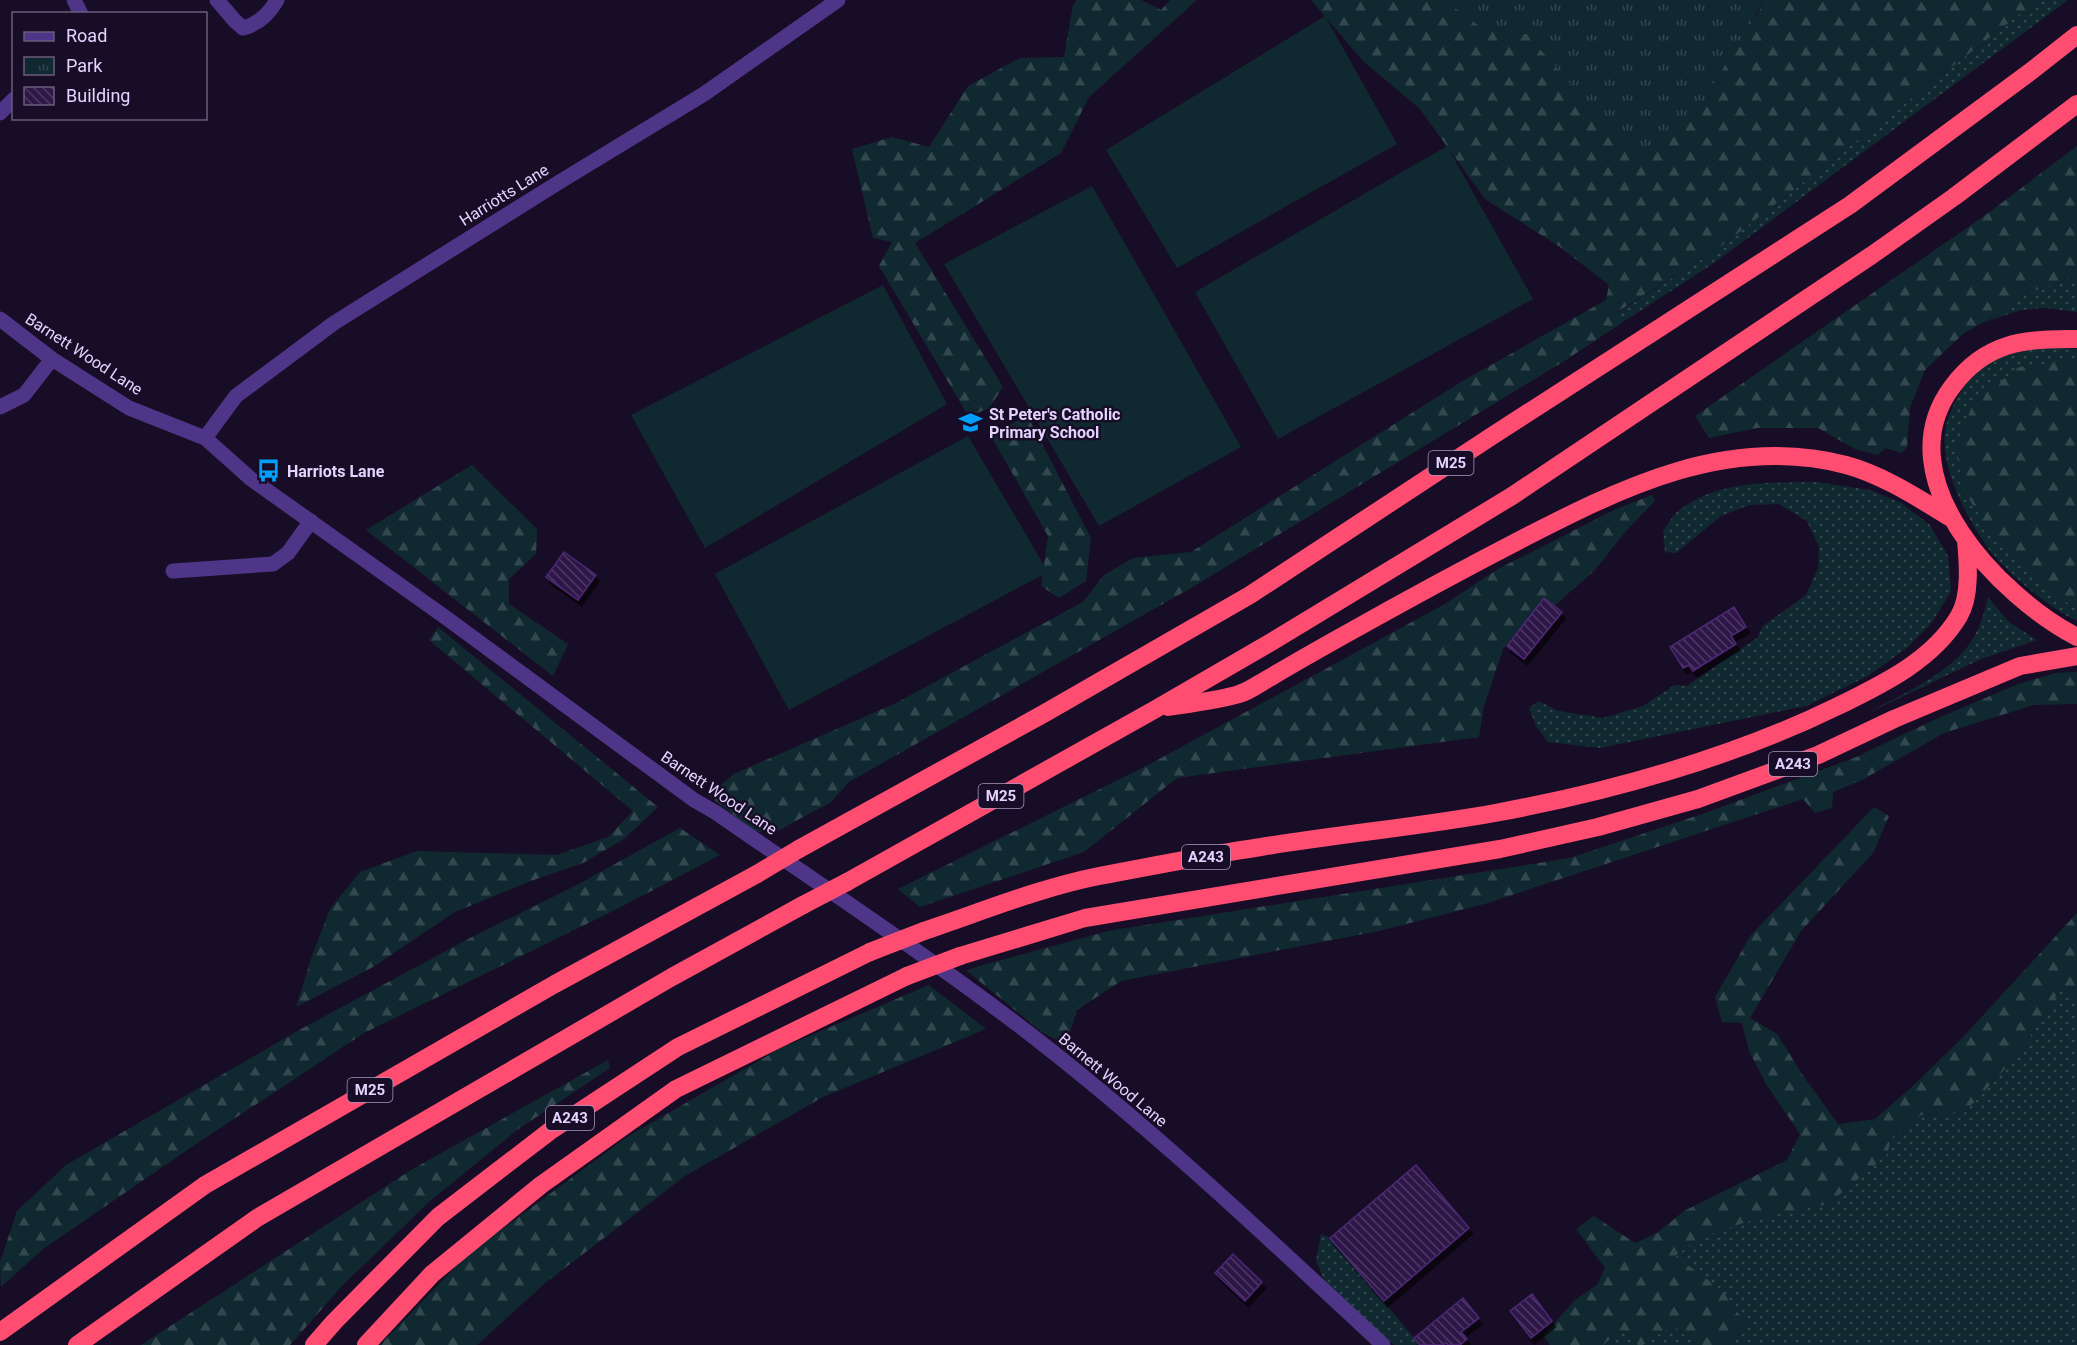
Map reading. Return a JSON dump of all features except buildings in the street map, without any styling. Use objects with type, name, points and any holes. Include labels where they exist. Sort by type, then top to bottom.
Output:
[{"type":"highway","name":"M25","points":[[0,1332],[205,1185],[555,984],[757,874],[1250,596],[1482,442],[1850,205],[2077,35]]},
{"type":"highway","name":"M25","points":[[77,1345],[257,1218],[672,977],[847,882],[1274,641],[1512,496],[1872,255],[1954,197],[2077,104]]},
{"type":"highway","points":[[2077,339],[2037,339],[2013,343],[1976,362],[1960,376],[1945,396],[1935,417],[1930,446],[1933,469],[1951,518],[1966,540],[2002,582],[2023,602],[2050,623],[2077,637]]},
{"type":"highway","name":"M25","points":[[1154,710],[1241,694],[1439,582],[1551,524],[1611,495],[1676,470],[1719,460],[1751,456],[1810,458],[1847,466],[1899,487],[1951,518]]},
{"type":"highway","name":"A243","points":[[314,1345],[438,1217],[550,1131],[678,1047],[870,952],[924,931],[1035,894],[1095,877],[1260,847],[1495,813],[1590,792],[1689,765],[1805,722],[1898,675],[1946,635],[1962,612],[1968,575],[1966,540]]},
{"type":"highway","name":"A243","points":[[366,1345],[432,1274],[541,1185],[676,1089],[907,976],[960,956],[1085,918],[1500,849],[1598,827],[1698,799],[1818,755],[1894,719],[2020,666],[2077,656]]},
{"type":"street","points":[[218,0],[243,28],[254,25],[264,17],[277,0]]},
{"type":"street","name":"Harriotts Lane","points":[[205,438],[236,396],[334,323],[704,94],[838,0]]},
{"type":"street","points":[[0,113],[12,101]]},
{"type":"street","name":"Barnett Wood Lane","points":[[0,320],[52,359],[129,408],[205,438],[251,479],[445,617],[694,800],[715,812],[969,988],[1100,1090],[1225,1198],[1383,1345]]},
{"type":"street","points":[[0,407],[24,395],[52,359]]},
{"type":"street","points":[[173,571],[273,564],[288,553],[311,521]]},
{"type":"green space","points":[[1077,0],[1141,0],[1161,10],[1170,0],[1197,0],[1089,97],[1061,153],[915,243],[1003,387],[989,408],[969,417],[879,266],[892,242],[873,238],[852,149],[892,137],[929,147],[968,86],[1020,58],[1064,57],[1073,5]]},
{"type":"green space","points":[[1311,0],[1455,0],[1451,5],[1485,30],[1527,34],[1632,155],[1757,15],[1765,0],[2038,0],[1715,251],[1617,312],[1623,322],[1566,360],[1191,588],[849,782],[831,802],[772,834],[754,831],[708,795],[734,774],[896,703],[1083,602],[1104,575],[1133,558],[1191,552],[1461,382],[1606,300],[1609,285],[1560,247],[1485,199],[1420,109],[1363,61]]},
{"type":"green space","points":[[1455,0],[1765,0],[1686,129],[1632,155],[1527,34],[1485,30],[1451,5]]},
{"type":"green space","points":[[2038,0],[2068,0],[1714,263],[1623,322],[1617,313],[1715,251]]},
{"type":"green space","points":[[1325,16],[1397,144],[1177,268],[1106,150]]},
{"type":"green space","points":[[1447,146],[1533,299],[1278,439],[1195,292]]},
{"type":"green space","points":[[2077,146],[2077,276],[2027,293],[2005,311],[1964,333],[1925,370],[1910,407],[1907,447],[1902,453],[1885,448],[1878,455],[1855,449],[1818,428],[1757,428],[1709,438],[1695,416],[1987,214]]},
{"type":"green space","points":[[1092,186],[1241,447],[1099,526],[944,264]]},
{"type":"green space","points":[[2077,276],[2077,312],[2046,308],[2021,310],[1988,321],[2027,293]]},
{"type":"green space","points":[[883,285],[947,404],[705,548],[631,415]]},
{"type":"green space","points":[[2040,345],[2077,349],[2077,621],[2041,598],[1993,555],[1962,504],[1946,456],[1946,426],[1956,400],[1971,377],[1994,360],[2012,352]]},
{"type":"green space","points":[[2077,361],[2077,610],[2027,573],[1987,527],[1964,491],[1955,447],[1974,402],[2019,367]]},
{"type":"green space","points":[[1027,415],[1091,538],[1086,581],[1059,598],[1041,586],[1048,536],[991,436]]},
{"type":"green space","points":[[968,436],[1048,572],[789,710],[715,574]]},
{"type":"green space","points":[[472,465],[537,529],[536,554],[509,579],[509,604],[568,644],[553,676],[366,530]]},
{"type":"green space","points":[[1816,482],[1870,490],[1901,503],[1930,525],[1948,556],[1951,591],[1933,621],[1908,647],[1868,676],[1806,706],[1600,748],[1548,742],[1536,726],[1529,708],[1539,701],[1558,711],[1603,718],[1643,706],[1675,685],[1687,686],[1757,638],[1763,626],[1806,595],[1818,568],[1819,547],[1807,521],[1779,504],[1749,505],[1721,516],[1676,553],[1665,552],[1663,531],[1677,512],[1709,494],[1744,485]]},
{"type":"green space","points":[[1652,495],[1655,501],[1626,531],[1595,570],[1554,606],[1544,599],[1503,649],[1484,706],[1479,737],[1177,778],[1084,852],[920,907],[898,889],[1150,764],[1445,604],[1498,569],[1614,510]]},
{"type":"green space","points":[[1988,597],[2009,622],[2037,640],[1981,659],[1868,713],[1915,688],[1959,656],[1970,644],[1978,629]]},
{"type":"green space","points":[[438,627],[658,807],[624,839],[583,863],[528,882],[455,912],[373,967],[296,1007],[330,909],[360,872],[417,851],[557,855],[608,837],[633,811],[429,640]]},
{"type":"green space","points":[[2077,672],[2077,704],[2034,705],[1944,733],[1862,780],[1833,792],[1832,808],[1815,813],[1803,799],[1488,903],[1379,931],[1121,981],[1077,1010],[1066,1044],[1043,1033],[967,971],[1108,931],[1570,858],[1708,812],[1854,758],[1936,719],[2018,684],[2056,673]]},
{"type":"green space","points":[[1874,807],[1889,816],[1873,853],[1801,931],[1750,1018],[1777,1034],[1838,1124],[1875,1119],[1914,1085],[1965,1035],[2077,913],[2077,995],[2060,990],[2017,1056],[1964,1113],[1921,1115],[1891,1138],[1887,1155],[1828,1204],[1755,1219],[1699,1238],[1675,1256],[1722,1290],[1746,1324],[1728,1345],[1698,1345],[1672,1325],[1643,1345],[1638,1345],[1622,1330],[1603,1345],[1550,1345],[1543,1336],[1576,1299],[1597,1285],[1605,1268],[1576,1229],[1594,1216],[1635,1243],[1657,1233],[1684,1211],[1787,1160],[1800,1134],[1766,1084],[1749,1051],[1742,1023],[1722,1022],[1715,997],[1751,935]]},
{"type":"green space","points":[[680,828],[720,855],[613,911],[364,1033],[43,1249],[1,1287],[0,1262],[17,1211],[66,1165],[301,1029],[472,937],[575,886]]},
{"type":"green space","points":[[929,985],[986,1029],[823,1097],[685,1176],[544,1284],[477,1345],[380,1345],[467,1255],[627,1137],[781,1048]]},
{"type":"green space","points":[[2060,990],[2077,995],[2077,1345],[1728,1345],[1746,1324],[1674,1257],[1699,1238],[1755,1219],[1891,1138],[1921,1115],[1964,1113],[2017,1056]]},
{"type":"green space","points":[[608,1060],[610,1068],[517,1130],[429,1202],[342,1286],[290,1345],[141,1345],[411,1170]]},
{"type":"green space","points":[[1321,1234],[1330,1238],[1420,1345],[1394,1345],[1325,1282],[1316,1261]]},
{"type":"green space","points":[[1672,1325],[1698,1345],[1643,1345]]},
{"type":"green space","points":[[1622,1330],[1638,1345],[1603,1345]]},
{"type":"place","name":"St Peter's Catholic Primary School","points":[[971,423]]},
{"type":"place","name":"Harriots Lane","points":[[269,471]]}]
